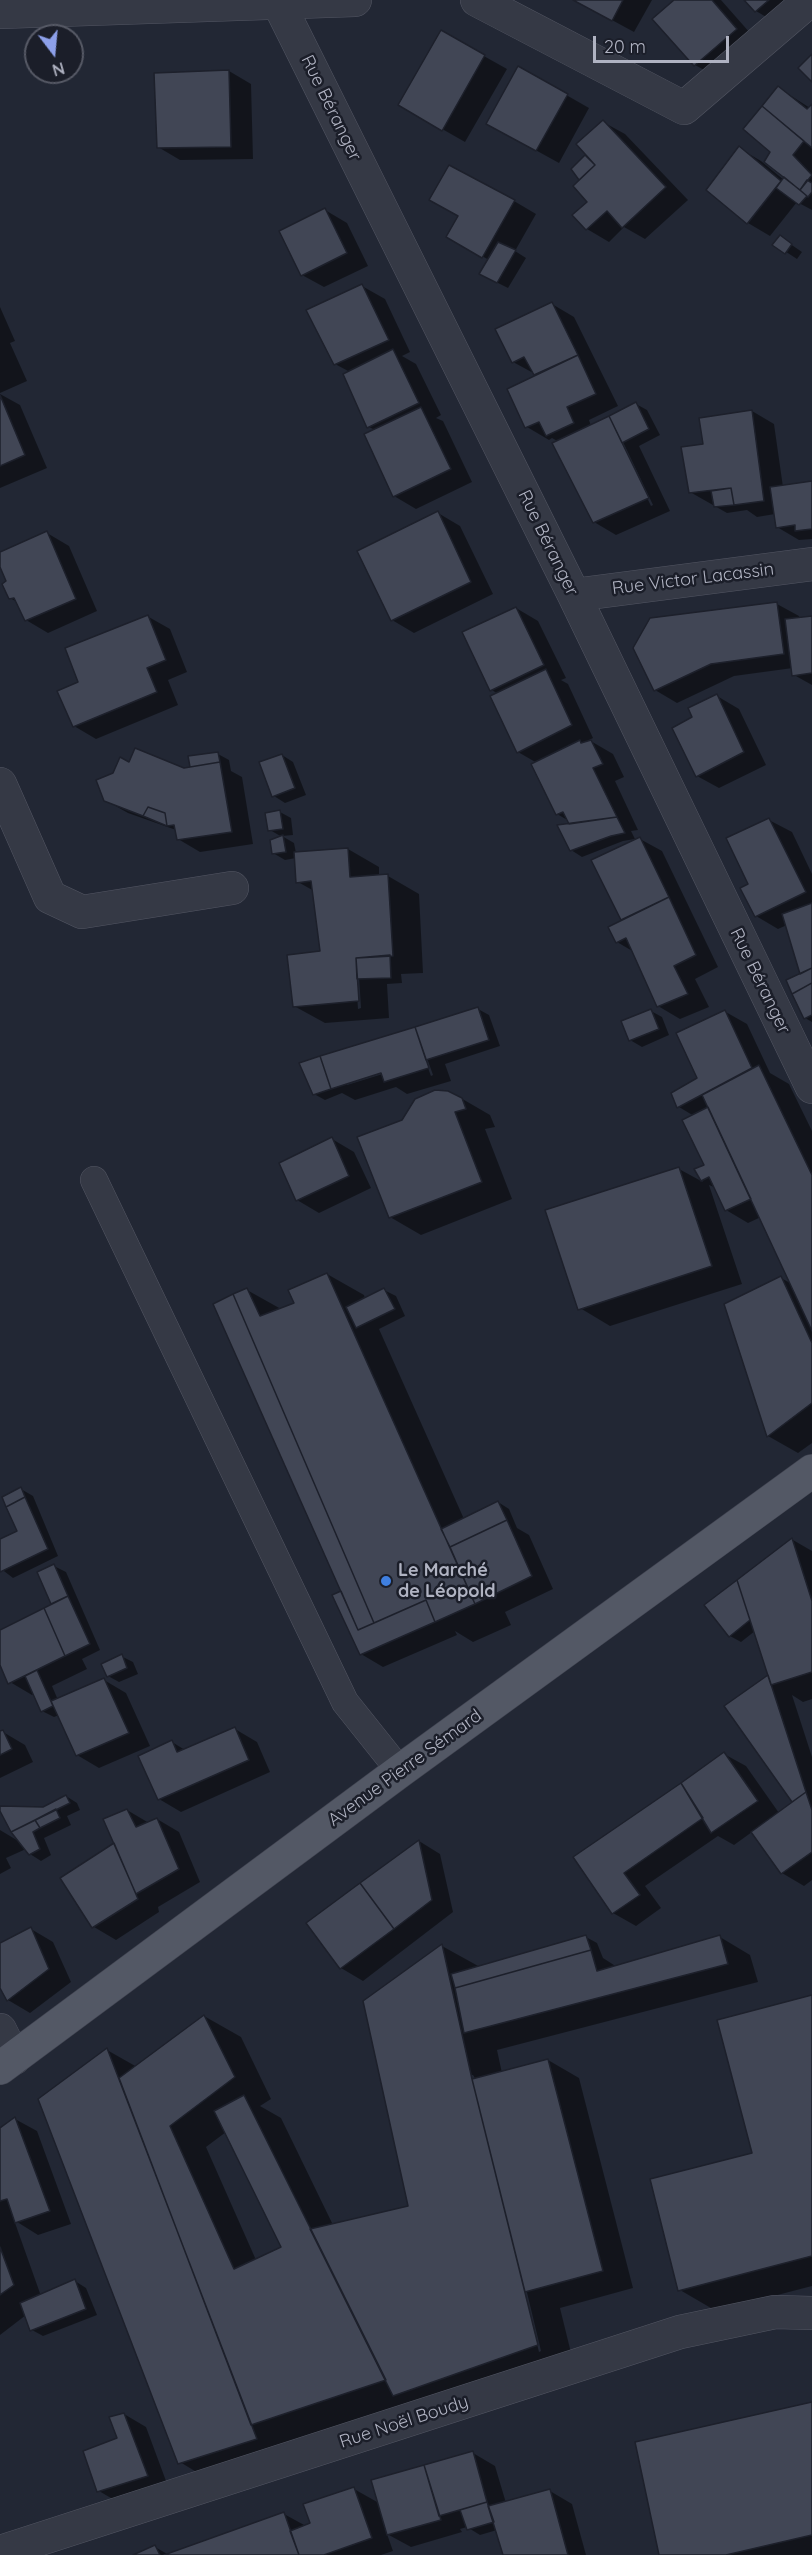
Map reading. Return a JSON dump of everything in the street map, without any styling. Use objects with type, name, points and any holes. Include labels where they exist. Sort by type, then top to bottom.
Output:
[{"type":"main road","name":"Avenue Pierre Sémard","points":[[5,2052],[400,1771],[812,1471]]},
{"type":"street","points":[[0,12],[356,0]]},
{"type":"street","points":[[477,0],[684,108],[810,0]]},
{"type":"street","name":"Rue Béranger","points":[[278,2],[574,595],[812,1087]]},
{"type":"street","name":"Rue Victor Lacassin","points":[[574,595],[812,564]]},
{"type":"street","points":[[0,784],[50,897],[82,912],[232,888]]},
{"type":"street","name":"Rue Noël Boudy","points":[[0,2552],[680,2332],[775,2312],[812,2313]]},
{"type":"lane","points":[[94,1180],[345,1702],[400,1771]]},
{"type":"building","points":[[573,0],[623,0],[612,21]]},
{"type":"building","points":[[674,0],[712,0],[737,29],[694,66],[652,19]]},
{"type":"building","points":[[744,0],[769,0],[755,12]]},
{"type":"building","points":[[441,30],[485,55],[442,131],[398,105]]},
{"type":"building","points":[[812,54],[812,82],[798,68]]},
{"type":"building","points":[[518,66],[568,94],[536,151],[486,124]]},
{"type":"building","points":[[229,70],[231,147],[157,148],[154,73]]},
{"type":"building","points":[[778,86],[807,109],[812,104],[812,148],[762,106]]},
{"type":"building","points":[[762,106],[804,141],[793,155],[812,175],[800,190],[764,162],[770,152],[743,129]]},
{"type":"building","points":[[603,120],[666,187],[622,228],[607,211],[586,230],[572,215],[587,202],[573,186],[595,165],[576,144]]},
{"type":"building","points":[[739,146],[781,181],[747,224],[706,190]]},
{"type":"building","points":[[585,155],[595,165],[579,180],[571,169]]},
{"type":"building","points":[[449,165],[515,200],[482,258],[446,237],[458,216],[429,200]]},
{"type":"building","points":[[784,177],[807,196],[799,205],[776,188]]},
{"type":"building","points":[[807,180],[812,183],[812,192],[808,197],[800,190]]},
{"type":"building","points":[[325,208],[347,253],[301,276],[279,231]]},
{"type":"building","points":[[780,235],[792,244],[785,254],[772,245]]},
{"type":"building","points":[[498,242],[516,250],[497,283],[479,274]]},
{"type":"building","points":[[362,284],[389,340],[334,365],[306,310]]},
{"type":"building","points":[[552,302],[578,355],[534,375],[524,357],[512,363],[495,329]]},
{"type":"building","points":[[393,349],[419,403],[367,428],[343,374]]},
{"type":"building","points":[[578,355],[596,394],[567,407],[574,423],[546,436],[539,422],[525,428],[507,389]]},
{"type":"building","points":[[0,395],[25,455],[0,466]]},
{"type":"building","points":[[636,402],[649,429],[622,443],[609,416]]},
{"type":"building","points":[[421,407],[451,469],[393,497],[364,434]]},
{"type":"building","points":[[752,410],[764,501],[734,505],[731,488],[689,493],[681,447],[703,444],[699,418]]},
{"type":"building","points":[[609,416],[649,498],[593,523],[552,443]]},
{"type":"building","points":[[812,481],[812,529],[795,531],[795,525],[776,528],[770,487]]},
{"type":"building","points":[[731,488],[734,505],[714,507],[711,491]]},
{"type":"building","points":[[438,511],[471,582],[391,621],[357,551]]},
{"type":"building","points":[[47,531],[76,599],[25,621],[14,598],[9,599],[2,584],[6,581],[0,567],[0,552]]},
{"type":"building","points":[[777,602],[784,654],[711,664],[654,691],[633,648],[650,618]]},
{"type":"building","points":[[516,607],[544,665],[490,691],[462,632]]},
{"type":"building","points":[[148,615],[166,660],[147,668],[157,692],[73,727],[57,691],[78,682],[65,648]]},
{"type":"building","points":[[812,616],[812,673],[792,676],[785,619]]},
{"type":"building","points":[[546,669],[572,725],[517,753],[490,696]]},
{"type":"building","points":[[717,694],[744,752],[696,777],[672,728],[692,717],[688,708]]},
{"type":"building","points":[[580,740],[581,743],[591,740],[603,764],[593,768],[617,817],[569,824],[563,812],[556,815],[531,764]]},
{"type":"building","points":[[135,748],[184,768],[220,762],[232,832],[177,840],[174,825],[167,826],[165,813],[148,807],[143,816],[104,801],[96,780],[113,773],[120,757],[129,762]]},
{"type":"building","points":[[218,752],[220,762],[190,767],[188,756]]},
{"type":"building","points":[[282,754],[295,788],[272,797],[259,762]]},
{"type":"building","points":[[148,807],[165,813],[167,826],[143,816]]},
{"type":"building","points":[[280,810],[283,829],[268,831],[265,813]]},
{"type":"building","points":[[617,817],[625,833],[570,851],[557,825]]},
{"type":"building","points":[[769,818],[806,892],[755,917],[740,888],[748,884],[726,838]]},
{"type":"building","points":[[283,835],[286,852],[272,854],[270,840]]},
{"type":"building","points":[[640,837],[669,897],[621,920],[591,860]]},
{"type":"building","points":[[348,848],[350,877],[388,874],[393,956],[356,958],[359,1001],[293,1007],[287,955],[320,951],[311,881],[296,883],[294,852]]},
{"type":"building","points":[[669,897],[696,955],[674,966],[688,994],[657,1007],[626,938],[616,943],[608,927]]},
{"type":"building","points":[[812,903],[812,968],[800,974],[782,914]]},
{"type":"building","points":[[390,955],[391,978],[357,979],[356,958]]},
{"type":"building","points":[[812,968],[812,983],[792,994],[786,980]]},
{"type":"building","points":[[812,983],[812,1015],[804,1019],[792,994]]},
{"type":"building","points":[[478,1007],[489,1040],[426,1060],[415,1027]]},
{"type":"building","points":[[651,1009],[659,1029],[629,1041],[621,1021]]},
{"type":"building","points":[[725,1010],[752,1068],[677,1108],[671,1093],[697,1078],[676,1033]]},
{"type":"building","points":[[415,1027],[429,1068],[384,1082],[381,1073],[331,1089],[320,1056]]},
{"type":"building","points":[[320,1056],[331,1089],[313,1095],[299,1063]]},
{"type":"building","points":[[759,1065],[812,1175],[812,1331],[702,1095]]},
{"type":"building","points":[[435,1090],[448,1091],[462,1098],[466,1109],[455,1112],[482,1182],[389,1218],[357,1137],[402,1120],[415,1099]]},
{"type":"building","points":[[708,1107],[751,1199],[725,1211],[709,1177],[701,1181],[694,1169],[704,1165],[682,1120]]},
{"type":"building","points":[[332,1137],[349,1176],[296,1201],[279,1163]]},
{"type":"building","points":[[679,1167],[712,1266],[578,1310],[545,1210]]},
{"type":"building","points":[[327,1273],[475,1604],[435,1622],[426,1600],[374,1623],[233,1294],[247,1288],[260,1316],[294,1303],[288,1290]]},
{"type":"building","points":[[781,1276],[812,1343],[812,1403],[767,1437],[724,1304]]},
{"type":"building","points":[[384,1288],[395,1309],[356,1328],[346,1307]]},
{"type":"building","points":[[233,1294],[374,1623],[358,1630],[213,1304]]},
{"type":"building","points":[[21,1487],[25,1497],[6,1507],[2,1497]]},
{"type":"building","points":[[25,1497],[48,1549],[0,1572],[0,1539],[17,1531],[6,1507]]},
{"type":"building","points":[[498,1501],[507,1520],[450,1547],[441,1529]]},
{"type":"building","points":[[507,1520],[532,1576],[475,1604],[450,1547]]},
{"type":"building","points":[[792,1538],[812,1601],[812,1672],[771,1685],[737,1580]]},
{"type":"building","points":[[54,1564],[68,1596],[51,1604],[37,1572]]},
{"type":"building","points":[[737,1580],[750,1620],[729,1637],[704,1605]]},
{"type":"building","points":[[341,1591],[358,1630],[426,1600],[435,1622],[360,1655],[332,1595]]},
{"type":"building","points":[[68,1596],[90,1644],[65,1656],[44,1608]]},
{"type":"building","points":[[44,1608],[65,1656],[8,1684],[0,1665],[0,1630]]},
{"type":"building","points":[[122,1654],[127,1668],[107,1677],[101,1664]]},
{"type":"building","points":[[37,1670],[53,1706],[41,1712],[25,1676]]},
{"type":"building","points":[[768,1675],[806,1792],[792,1802],[724,1706]]},
{"type":"building","points":[[104,1678],[129,1733],[76,1756],[51,1701]]},
{"type":"building","points":[[235,1727],[249,1760],[158,1800],[138,1756],[172,1740],[177,1752]]},
{"type":"building","points":[[3,1730],[12,1749],[0,1755],[0,1731]]},
{"type":"building","points":[[724,1752],[758,1801],[711,1833],[681,1783]]},
{"type":"building","points":[[681,1783],[703,1818],[624,1873],[640,1895],[612,1914],[573,1857]]},
{"type":"building","points":[[806,1792],[812,1810],[812,1852],[781,1874],[751,1832]]},
{"type":"building","points":[[66,1795],[70,1803],[11,1832],[0,1811],[0,1806],[43,1807]]},
{"type":"building","points":[[56,1809],[60,1818],[40,1828],[35,1820]]},
{"type":"building","points":[[127,1809],[136,1827],[157,1818],[179,1869],[136,1894],[103,1819]]},
{"type":"building","points":[[35,1820],[40,1828],[33,1832],[40,1849],[29,1855],[11,1832]]},
{"type":"building","points":[[419,1840],[432,1900],[394,1929],[360,1883]]},
{"type":"building","points":[[114,1843],[138,1899],[92,1928],[60,1878]]},
{"type":"building","points":[[360,1883],[394,1929],[340,1969],[306,1923]]},
{"type":"building","points":[[31,1927],[49,1969],[7,2001],[0,1988],[0,1943]]},
{"type":"building","points":[[586,1935],[591,1950],[455,1988],[451,1974]]},
{"type":"building","points":[[720,1935],[728,1964],[464,2033],[455,1988],[591,1950],[597,1971]]},
{"type":"building","points":[[442,1944],[472,2079],[538,2345],[393,2396],[310,2229],[408,2206],[363,2001]]},
{"type":"building","points":[[812,1995],[812,2256],[678,2291],[650,2179],[752,2153],[717,2020]]},
{"type":"building","points":[[204,2015],[235,2077],[170,2126],[234,2269],[281,2247],[214,2111],[244,2095],[386,2380],[251,2425],[119,2078]]},
{"type":"building","points":[[107,2048],[257,2439],[178,2464],[38,2099]]},
{"type":"building","points":[[548,2059],[603,2271],[525,2292],[472,2079]]},
{"type":"building","points":[[15,2117],[50,2211],[15,2223],[7,2199],[0,2201],[0,2128]]},
{"type":"building","points":[[0,2247],[14,2285],[0,2295]]},
{"type":"building","points":[[75,2279],[86,2309],[30,2331],[20,2303]]},
{"type":"building","points":[[812,2402],[812,2535],[726,2555],[659,2555],[635,2442]]},
{"type":"building","points":[[124,2413],[148,2476],[97,2492],[83,2451],[117,2438],[109,2417]]},
{"type":"building","points":[[473,2451],[487,2502],[439,2516],[424,2465]]},
{"type":"building","points":[[424,2465],[441,2520],[387,2535],[371,2480]]},
{"type":"building","points":[[354,2487],[372,2538],[324,2555],[299,2555],[290,2531],[310,2523],[303,2504]]},
{"type":"building","points":[[550,2489],[568,2555],[503,2555],[488,2506]]},
{"type":"building","points":[[487,2502],[494,2522],[467,2530],[460,2510]]},
{"type":"building","points":[[284,2512],[299,2555],[164,2555]]},
{"type":"building","points":[[155,2545],[160,2555],[133,2555]]},
{"type":"place","name":"Le Marché de Léopold","points":[[386,1581]]}]
